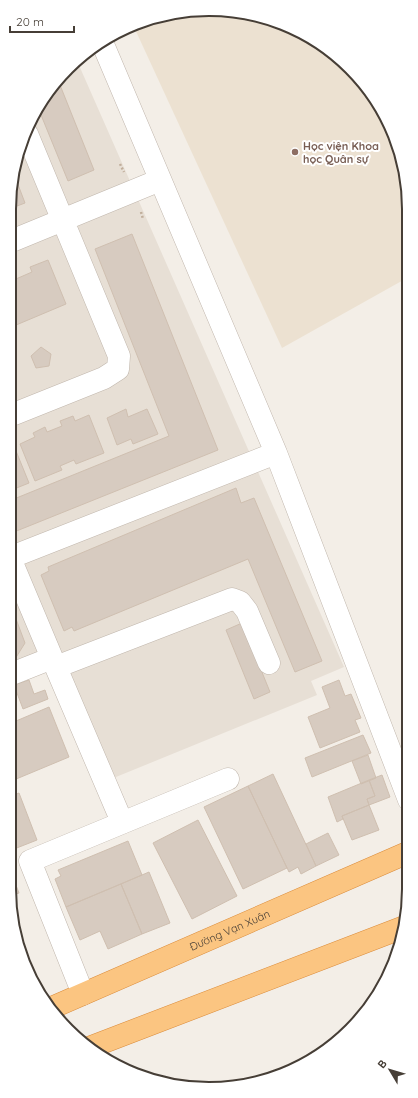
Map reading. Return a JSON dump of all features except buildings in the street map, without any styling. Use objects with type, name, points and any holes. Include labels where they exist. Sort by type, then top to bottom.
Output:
[{"type":"highway","name":"Đường Vạn Xuân","points":[[56,1006],[402,855]]},
{"type":"highway","points":[[96,1045],[397,930]]},
{"type":"street","points":[[104,48],[276,453],[402,782]]},
{"type":"street","points":[[16,413],[104,378],[118,369],[119,356],[29,139]]},
{"type":"street","points":[[16,239],[160,180]]},
{"type":"street","points":[[16,555],[276,453]]},
{"type":"street","points":[[16,574],[122,822]]},
{"type":"street","points":[[16,673],[54,663],[232,599],[240,602],[247,611],[269,663]]},
{"type":"street","points":[[83,994],[30,861],[228,779]]},
{"type":"shaded area","name":"Học viện Khoa học Quân sự","points":[[196,16],[222,16],[271,26],[306,42],[336,64],[362,92],[382,124],[392,147],[402,196],[402,281],[282,348],[136,31],[147,26],[171,20]]},
{"type":"shaded area","points":[[80,66],[344,667],[311,681],[317,695],[111,779],[61,661],[16,678],[16,196],[26,147],[36,124],[42,112],[56,92]]},
{"type":"place","name":"Học viện Khoa học Quân sự","points":[[295,152]]}]
